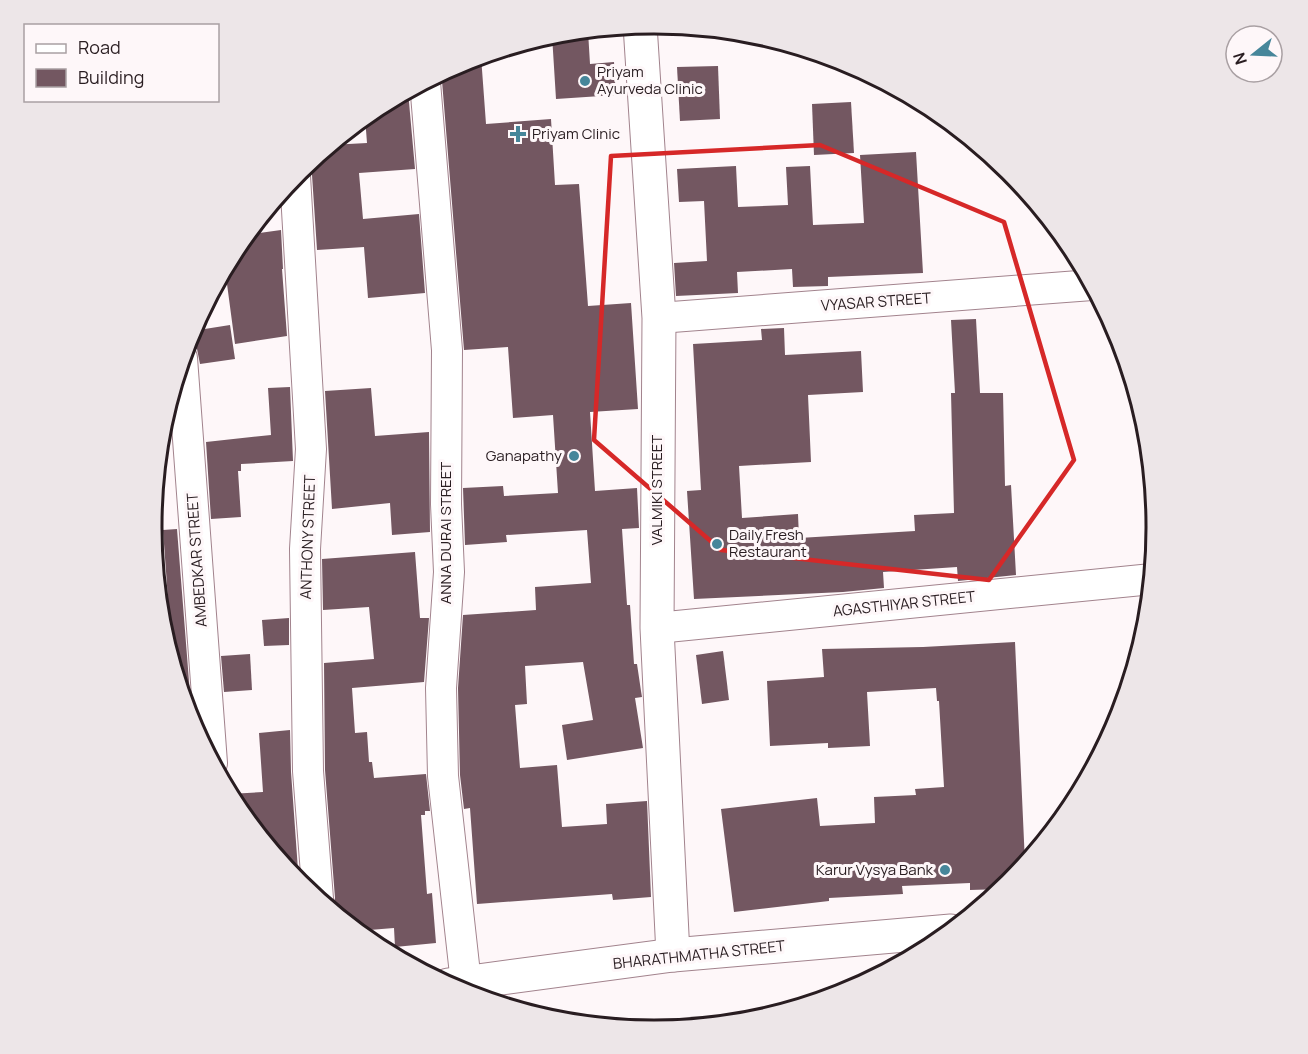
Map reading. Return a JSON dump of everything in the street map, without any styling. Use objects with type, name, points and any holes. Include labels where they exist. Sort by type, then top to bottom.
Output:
[{"type":"street","name":"VALMIKI STREET","points":[[641,35],[659,318],[657,628],[673,955]]},
{"type":"street","name":"ANNA DURAI STREET","points":[[426,91],[447,350],[446,504],[449,572],[441,688],[443,776],[457,978]]},
{"type":"street","name":"ANTHONY STREET","points":[[296,190],[311,449],[306,549],[308,771],[317,885]]},
{"type":"street","name":"VYASAR STREET","points":[[659,318],[1083,286]]},
{"type":"street","name":"AMBEDKAR STREET","points":[[184,382],[212,744]]},
{"type":"street","name":"AGASTHIYAR STREET","points":[[657,628],[1143,580]]},
{"type":"street","name":"BHARATHMATHA STREET","points":[[468,983],[673,955],[933,933]]},
{"type":"highlighted area","points":[[820,145],[1004,222],[1074,460],[989,580],[721,550],[594,440],[611,156]]},
{"type":"building","name":"Priyam Ayurveda Clinic","points":[[588,39],[590,64],[614,62],[616,95],[556,99],[553,45]]},
{"type":"building","points":[[482,66],[486,124],[551,119],[555,185],[579,184],[588,306],[631,303],[638,409],[590,412],[595,491],[637,488],[639,528],[622,529],[634,664],[637,664],[642,697],[635,698],[643,748],[567,760],[562,725],[593,720],[583,662],[525,666],[527,704],[515,705],[520,768],[557,765],[562,827],[607,824],[606,804],[647,801],[651,897],[613,900],[612,894],[477,904],[470,808],[464,809],[460,775],[458,688],[463,615],[536,610],[535,587],[591,583],[587,530],[506,535],[507,542],[465,545],[463,488],[503,486],[504,496],[558,493],[553,415],[513,418],[508,347],[464,350],[442,82]]},
{"type":"building","points":[[718,66],[720,119],[680,121],[677,67]]},
{"type":"building","points":[[409,100],[415,169],[359,173],[363,219],[419,214],[425,293],[368,298],[364,247],[317,250],[311,174],[344,144],[367,143],[366,128]]},
{"type":"building","points":[[851,102],[854,153],[814,155],[812,104]]},
{"type":"building","points":[[916,152],[923,273],[828,277],[828,286],[793,287],[792,269],[737,272],[738,293],[676,296],[674,263],[707,261],[704,201],[679,202],[677,169],[736,166],[738,207],[788,205],[786,167],[810,166],[813,225],[864,223],[860,155]]},
{"type":"building","points":[[281,230],[287,336],[235,344],[227,282],[259,233]]},
{"type":"building","points":[[976,319],[980,393],[1003,393],[1005,486],[1011,485],[1016,575],[958,581],[957,567],[883,572],[884,588],[694,599],[687,491],[701,490],[693,344],[762,340],[761,329],[784,328],[785,355],[861,351],[863,392],[808,395],[811,462],[739,466],[742,518],[798,514],[799,538],[915,531],[914,515],[954,513],[951,393],[955,393],[951,320]]},
{"type":"building","points":[[230,325],[235,359],[200,364],[196,348],[203,329]]},
{"type":"building","points":[[290,387],[293,461],[241,464],[241,471],[238,471],[241,517],[211,519],[206,442],[271,435],[268,388]]},
{"type":"building","points":[[371,388],[375,436],[429,432],[430,532],[392,535],[390,503],[332,509],[325,391]]},
{"type":"building","points":[[177,529],[190,689],[171,623],[163,530]]},
{"type":"building","points":[[415,552],[420,618],[429,618],[424,682],[352,688],[355,733],[367,732],[369,762],[372,762],[374,778],[426,774],[430,811],[425,811],[425,815],[421,815],[427,894],[432,893],[436,943],[397,947],[394,928],[371,930],[334,901],[325,770],[324,663],[374,659],[369,607],[323,610],[322,559]]},
{"type":"building","points":[[289,618],[289,645],[264,646],[262,620]]},
{"type":"building","points":[[1015,642],[1024,851],[987,889],[970,890],[970,883],[902,886],[903,894],[829,898],[829,901],[734,912],[721,809],[817,798],[820,826],[875,823],[874,797],[916,795],[915,789],[944,787],[939,701],[937,701],[936,688],[867,692],[870,746],[828,748],[828,743],[770,746],[767,681],[824,677],[822,649]]},
{"type":"building","points":[[723,651],[729,700],[702,704],[696,655]]},
{"type":"building","points":[[250,654],[252,690],[224,692],[221,656]]},
{"type":"building","points":[[290,730],[298,866],[263,827],[240,793],[263,792],[259,733]]},
{"type":"place","name":"Priyam Ayurveda Clinic","points":[[585,81]]},
{"type":"place","name":"Priyam Clinic","points":[[518,134]]},
{"type":"place","name":"Ganapathy","points":[[574,456]]},
{"type":"place","name":"Daily Fresh Restaurant","points":[[717,544]]},
{"type":"place","name":"Karur Vysya Bank","points":[[945,870]]}]
